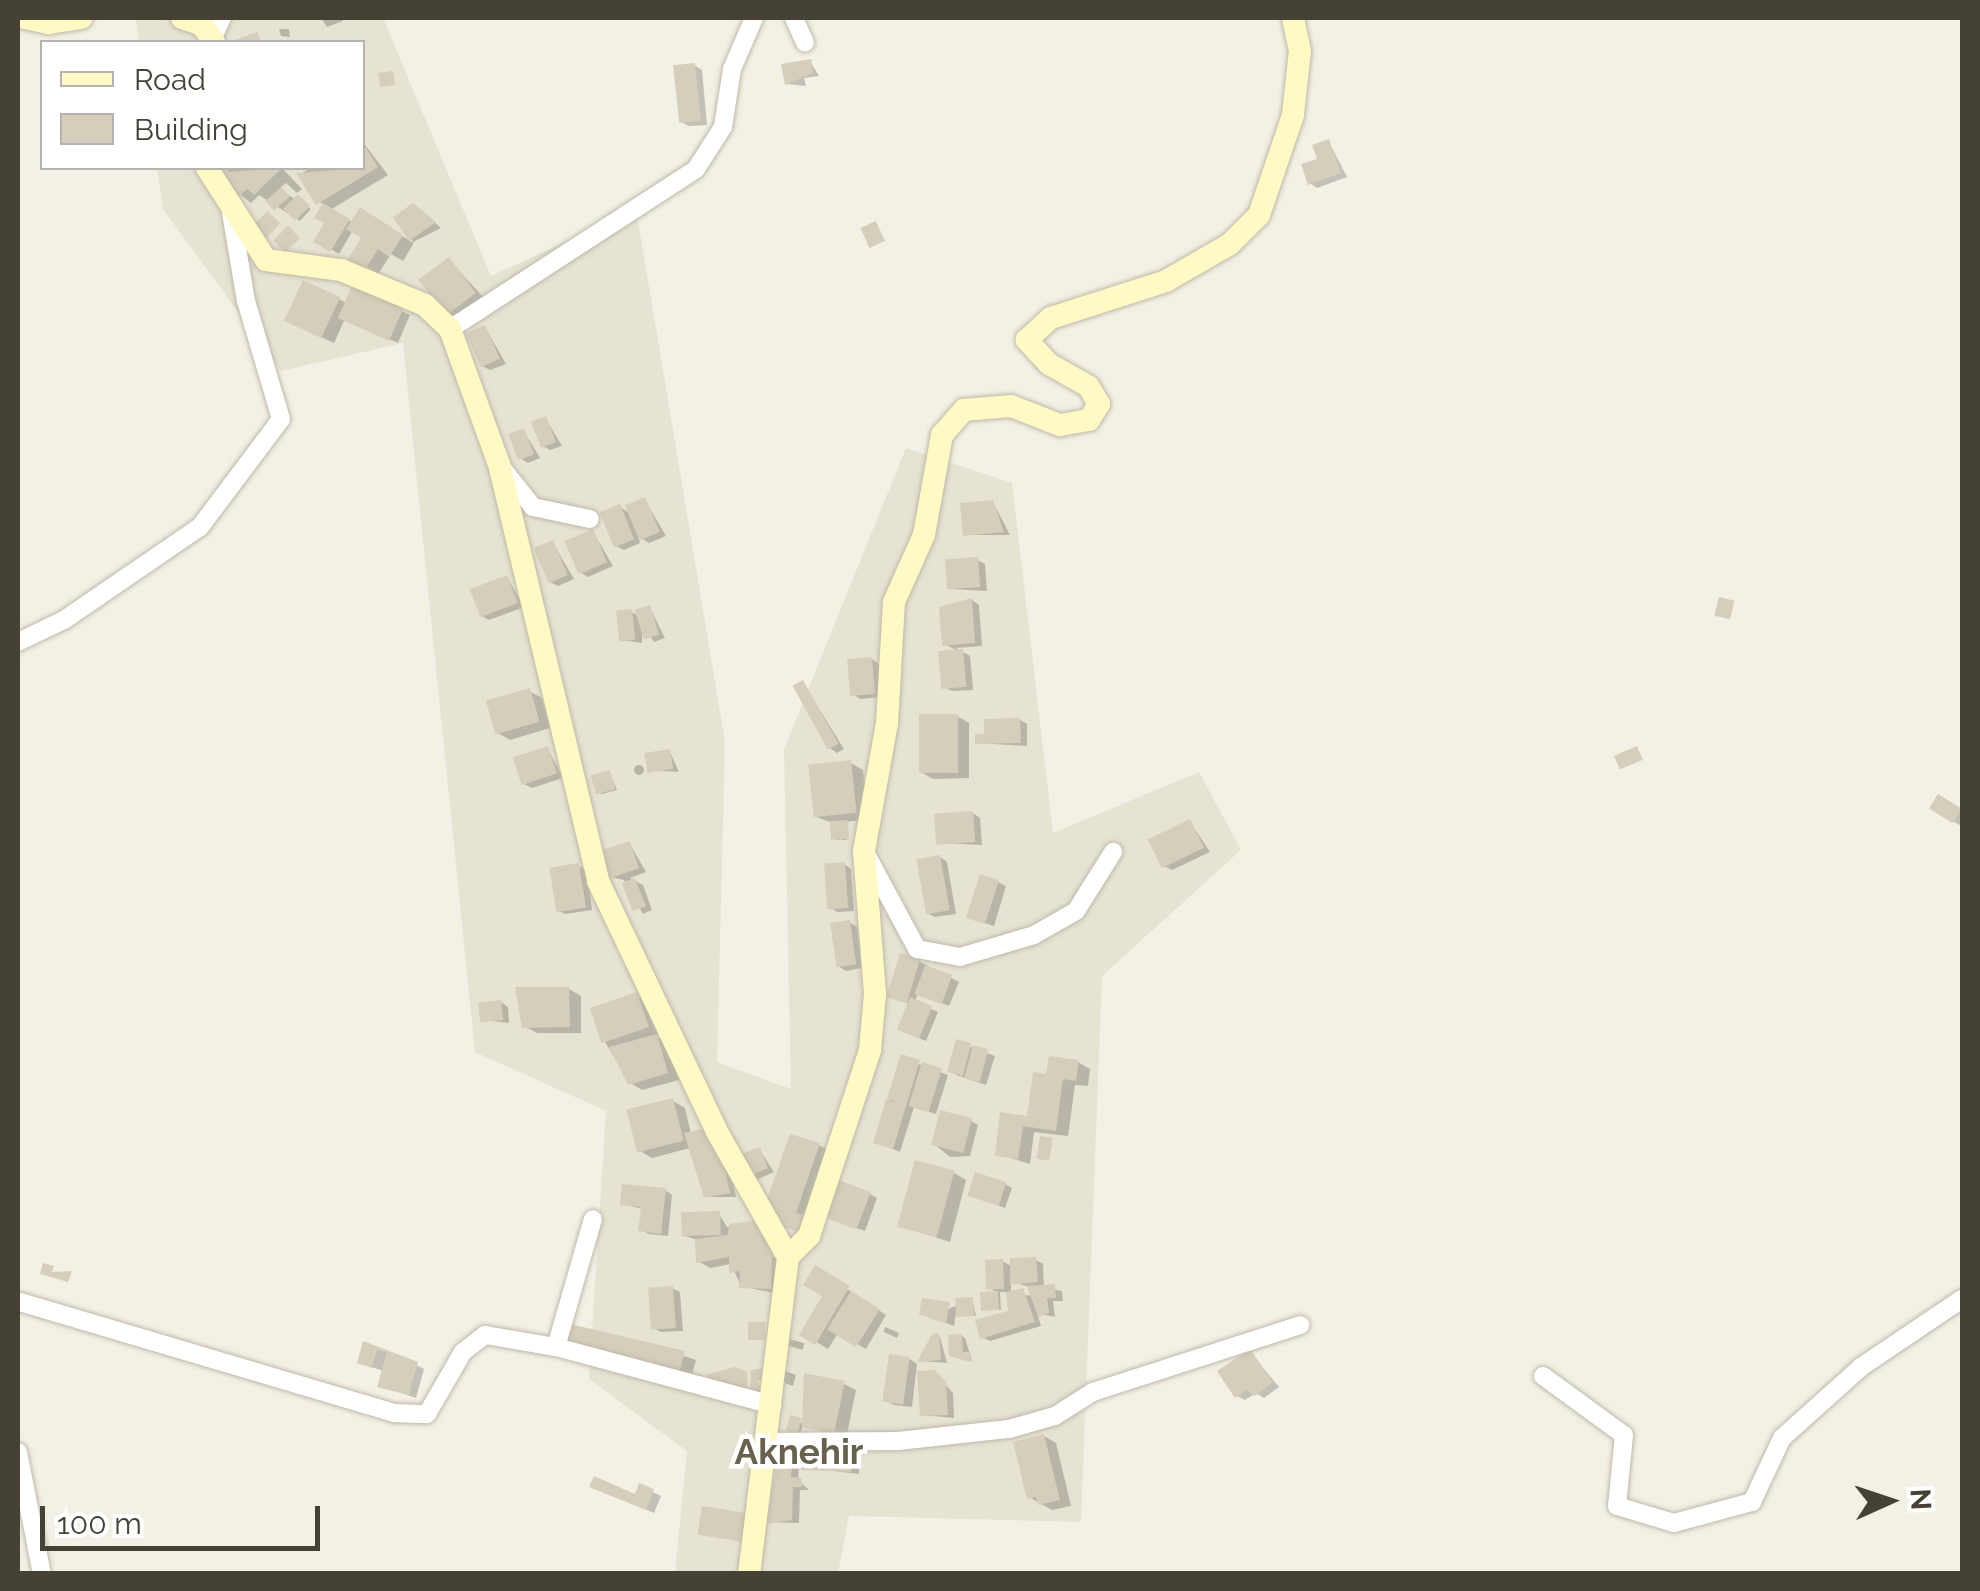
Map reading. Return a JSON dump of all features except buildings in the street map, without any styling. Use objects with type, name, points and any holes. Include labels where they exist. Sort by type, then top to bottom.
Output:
[{"type":"street","points":[[25,18],[82,18]]},
{"type":"street","points":[[182,18],[217,33]]},
{"type":"street","points":[[450,329],[696,169],[723,127],[732,69],[754,18]]},
{"type":"street","points":[[794,18],[806,43]]},
{"type":"street","points":[[788,1258],[809,1236],[870,1050],[875,994],[864,850],[887,723],[894,602],[924,535],[942,434],[964,410],[1011,406],[1060,425],[1089,420],[1099,404],[1088,386],[1049,364],[1027,340],[1052,318],[1166,281],[1230,244],[1259,215],[1293,115],[1300,51],[1293,18]]},
{"type":"street","points":[[208,170],[266,260],[341,270],[425,305],[450,329],[499,464],[598,881],[717,1132],[788,1258],[749,1574]]},
{"type":"street","points":[[18,642],[64,620],[200,528],[280,419],[246,301],[226,202]]},
{"type":"street","points":[[499,464],[533,506],[590,519]]},
{"type":"street","points":[[864,850],[917,949],[960,958],[1034,935],[1076,911],[1112,852]]},
{"type":"street","points":[[556,1347],[593,1219]]},
{"type":"street","points":[[18,1323],[18,1299],[394,1413],[427,1414],[463,1352],[485,1335],[556,1347],[772,1405]]},
{"type":"street","points":[[1544,1376],[1624,1435],[1617,1506],[1674,1523],[1752,1502],[1782,1438],[1860,1367],[1962,1299]]},
{"type":"street","points":[[766,1442],[898,1442],[1010,1429],[1055,1416],[1094,1392],[1300,1325]]},
{"type":"street","points":[[18,1452],[42,1574]]},
{"type":"shaded area","points":[[136,18],[383,18],[491,276],[636,209],[725,742],[717,1062],[791,1089],[784,749],[906,448],[1012,483],[1053,833],[1199,772],[1241,850],[1102,976],[1081,1522],[849,1516],[838,1573],[675,1573],[687,1451],[589,1379],[606,1111],[475,1052],[403,343],[281,371],[163,209],[157,170],[365,170],[365,40],[139,40]]},
{"type":"district","name":"Aknehir","points":[[799,1452]]}]
